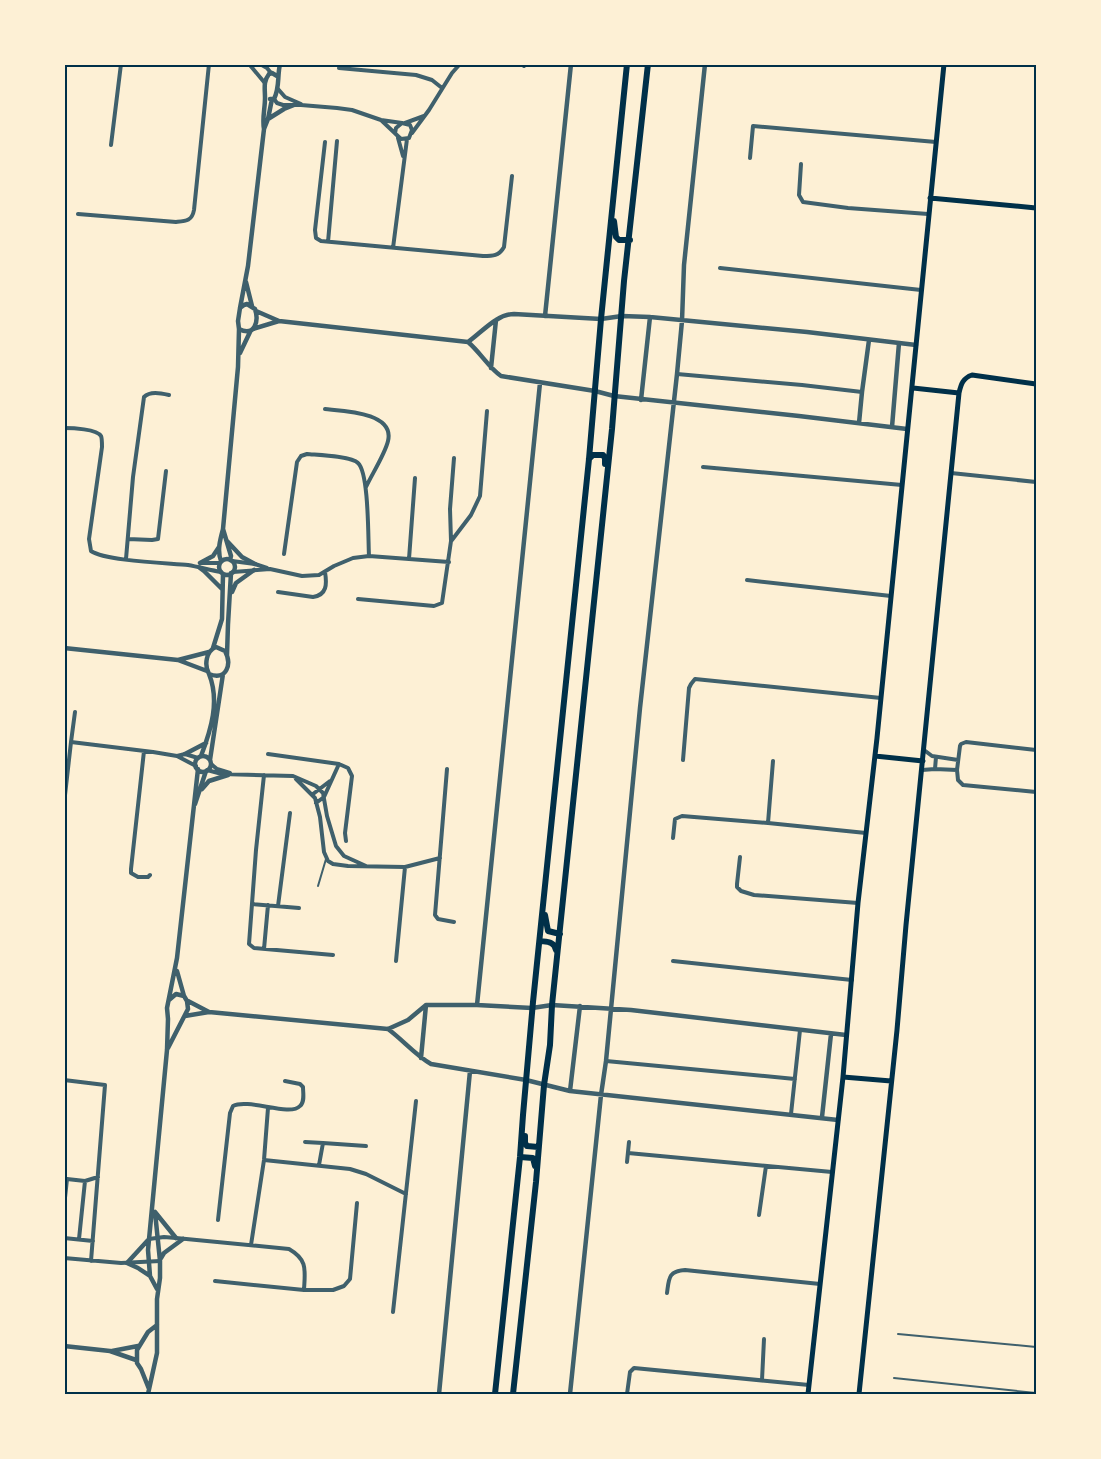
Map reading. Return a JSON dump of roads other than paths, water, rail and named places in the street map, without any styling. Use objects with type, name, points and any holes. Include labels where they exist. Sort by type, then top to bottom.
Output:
[{"type":"main road","points":[[495,1395],[627,64]]},
{"type":"main road","points":[[513,1395],[648,64]]},
{"type":"main road","points":[[808,1395],[843,1077],[858,903],[913,388],[944,64]]},
{"type":"main road","points":[[930,198],[1036,208]]},
{"type":"main road","points":[[612,209],[616,237],[619,240],[630,240]]},
{"type":"main road","points":[[859,1395],[959,393],[963,380],[972,375],[1036,384]]},
{"type":"main road","points":[[913,388],[959,393]]},
{"type":"main road","points":[[589,459],[592,455],[597,454],[605,458],[606,485]]},
{"type":"main road","points":[[874,756],[923,761]]},
{"type":"main road","points":[[544,900],[546,927],[548,931],[560,934]]},
{"type":"main road","points":[[540,941],[555,945],[557,959]]},
{"type":"main road","points":[[843,1077],[891,1081]]},
{"type":"main road","points":[[523,1115],[525,1143],[527,1146],[538,1148]]},
{"type":"main road","points":[[520,1157],[533,1158],[536,1182]]},
{"type":"street","points":[[111,145],[121,64]]},
{"type":"street","points":[[78,214],[176,222],[192,219],[209,64]]},
{"type":"street","points":[[249,64],[264,82]]},
{"type":"street","points":[[198,566],[213,556],[223,529],[238,367],[238,321],[246,280],[264,129],[278,89],[279,80],[260,64]]},
{"type":"street","points":[[274,64],[274,74]]},
{"type":"street","points":[[264,129],[262,117],[266,96],[264,82],[268,75],[274,74],[280,64]]},
{"type":"street","points":[[393,248],[407,139],[460,64]]},
{"type":"street","points":[[545,316],[572,64]]},
{"type":"street","points":[[570,1395],[682,321],[684,265],[705,64]]},
{"type":"street","points":[[339,68],[416,75],[432,80],[442,88]]},
{"type":"street","points":[[278,89],[285,97],[302,105]]},
{"type":"street","points":[[266,96],[280,104],[352,111],[381,120],[404,123],[410,125],[412,133]]},
{"type":"street","points":[[268,119],[294,105]]},
{"type":"street","points":[[404,159],[397,136],[397,125],[424,116]]},
{"type":"street","points":[[381,120],[397,136],[407,139]]},
{"type":"street","points":[[750,158],[753,126],[936,142]]},
{"type":"street","points":[[328,242],[338,141]]},
{"type":"street","points":[[325,142],[315,234],[318,240],[328,242],[483,256],[495,255],[500,253],[504,247],[512,176]]},
{"type":"street","points":[[801,164],[800,195],[803,202],[928,214]]},
{"type":"street","points":[[720,268],[921,290]]},
{"type":"street","points":[[246,280],[252,306],[256,311],[279,321],[468,342],[491,369],[501,376],[641,400],[907,429]]},
{"type":"street","points":[[240,308],[244,305],[252,306]]},
{"type":"street","points":[[238,355],[256,321],[256,311]]},
{"type":"street","points":[[468,342],[495,320],[507,314],[601,319],[622,316],[650,317],[916,345]]},
{"type":"street","points":[[641,400],[650,317]]},
{"type":"street","points":[[491,369],[495,320]]},
{"type":"street","points":[[239,329],[246,332],[279,321]]},
{"type":"street","points":[[860,423],[869,340]]},
{"type":"street","points":[[892,428],[899,344]]},
{"type":"street","points":[[676,374],[862,392]]},
{"type":"street","points":[[477,1005],[540,383]]},
{"type":"street","points":[[126,559],[133,477],[144,398],[149,393],[169,394]]},
{"type":"street","points":[[325,409],[373,417],[383,422],[388,429],[388,441],[366,488]]},
{"type":"street","points":[[452,541],[471,515],[480,496],[487,411]]},
{"type":"street","points":[[64,428],[90,431],[101,436],[102,447],[89,545],[91,551],[126,559],[198,566],[226,575],[232,572],[270,569]]},
{"type":"street","points":[[284,554],[297,462],[301,456],[307,454],[354,460],[362,469],[366,488],[369,556]]},
{"type":"street","points":[[358,599],[438,605],[442,603],[452,541],[450,509],[454,458]]},
{"type":"street","points":[[703,467],[902,485]]},
{"type":"street","points":[[128,539],[158,539],[166,471]]},
{"type":"street","points":[[951,473],[1036,482]]},
{"type":"street","points":[[409,559],[415,478]]},
{"type":"street","points":[[194,807],[211,762],[223,674],[227,667],[234,565],[223,529]]},
{"type":"street","points":[[157,1289],[150,1276],[149,1239],[154,1209],[167,1050],[167,1008],[176,968],[194,807],[197,768],[195,763],[206,743],[213,717],[214,689],[207,661],[222,619],[220,541]]},
{"type":"street","points":[[227,541],[242,557],[255,564]]},
{"type":"street","points":[[198,566],[227,559],[302,576],[319,575],[353,558],[369,556],[449,562]]},
{"type":"street","points":[[198,566],[222,590]]},
{"type":"street","points":[[230,601],[236,583],[254,570]]},
{"type":"street","points":[[278,592],[318,596],[325,591],[325,572]]},
{"type":"street","points":[[747,580],[891,596]]},
{"type":"street","points":[[178,660],[216,647],[227,654]]},
{"type":"street","points":[[64,648],[178,660],[217,676],[223,674]]},
{"type":"street","points":[[683,760],[689,688],[695,679],[881,698]]},
{"type":"street","points":[[64,804],[75,712]]},
{"type":"street","points":[[70,742],[177,756],[197,768],[228,775]]},
{"type":"street","points":[[1036,750],[966,742],[960,746],[957,770],[959,783],[1036,792]]},
{"type":"street","points":[[177,756],[206,743]]},
{"type":"street","points":[[924,750],[932,756],[958,760]]},
{"type":"street","points":[[144,751],[131,873],[135,876],[148,877],[150,875]]},
{"type":"street","points":[[268,753],[339,764],[348,768],[352,776],[346,841]]},
{"type":"street","points":[[185,754],[208,758],[217,769],[234,774]]},
{"type":"street","points":[[935,769],[936,757]]},
{"type":"street","points":[[768,823],[773,761]]},
{"type":"street","points":[[316,803],[324,797],[339,764]]},
{"type":"street","points":[[447,769],[435,915],[438,919],[454,922]]},
{"type":"street","points":[[922,770],[957,770]]},
{"type":"street","points":[[199,794],[209,781],[234,774],[294,776],[304,780],[320,788],[334,841],[344,856],[366,866]]},
{"type":"street","points":[[264,775],[249,944],[254,948],[333,955]]},
{"type":"street","points":[[294,776],[312,794],[316,803],[324,852],[326,859],[333,864],[405,867],[440,858]]},
{"type":"street","points":[[312,794],[331,781]]},
{"type":"street","points":[[278,906],[290,813]]},
{"type":"street","points":[[320,818],[327,816]]},
{"type":"street","points":[[673,838],[675,819],[682,816],[866,833]]},
{"type":"street","points":[[339,865],[344,856]]},
{"type":"street","points":[[740,857],[737,887],[741,891],[754,895],[858,903]]},
{"type":"street","points":[[396,962],[405,867]]},
{"type":"street","points":[[252,904],[299,908]]},
{"type":"street","points":[[264,949],[268,905]]},
{"type":"street","points":[[673,961],[852,980]]},
{"type":"street","points":[[167,1050],[188,1009],[176,968]]},
{"type":"street","points":[[169,1000],[176,994],[209,1012]]},
{"type":"street","points":[[421,1058],[426,1005]]},
{"type":"street","points":[[185,1016],[209,1012],[388,1029],[408,1020],[426,1005],[532,1008],[552,1005],[610,1008],[846,1035]]},
{"type":"street","points":[[570,1091],[580,1006]]},
{"type":"street","points":[[168,1019],[180,1022]]},
{"type":"street","points":[[388,1029],[431,1064],[526,1080],[570,1091],[838,1120]]},
{"type":"street","points":[[791,1114],[800,1030]]},
{"type":"street","points":[[822,1117],[831,1034]]},
{"type":"street","points":[[606,1061],[795,1079]]},
{"type":"street","points":[[439,1395],[470,1071]]},
{"type":"street","points":[[64,1080],[105,1085],[91,1261]]},
{"type":"street","points":[[218,1220],[231,1109],[234,1104],[241,1103],[268,1108],[295,1109],[300,1107],[303,1102],[303,1087],[300,1084],[285,1081]]},
{"type":"street","points":[[393,1312],[416,1101]]},
{"type":"street","points":[[251,1245],[264,1160],[268,1108]]},
{"type":"street","points":[[305,1142],[366,1146]]},
{"type":"street","points":[[627,1162],[629,1142]]},
{"type":"street","points":[[319,1165],[323,1143]]},
{"type":"street","points":[[628,1153],[833,1172]]},
{"type":"street","points":[[264,1160],[350,1168],[406,1194]]},
{"type":"street","points":[[759,1215],[766,1166]]},
{"type":"street","points":[[64,1207],[67,1179],[85,1181],[98,1177]]},
{"type":"street","points":[[78,1239],[85,1181]]},
{"type":"street","points":[[215,1281],[304,1290],[333,1290],[344,1287],[350,1279],[357,1203]]},
{"type":"street","points":[[110,1351],[150,1342],[157,1325],[160,1261],[154,1209]]},
{"type":"street","points":[[154,1209],[176,1238]]},
{"type":"street","points":[[64,1238],[93,1241]]},
{"type":"street","points":[[127,1263],[149,1239],[159,1238],[289,1249],[298,1254],[304,1262],[304,1290]]},
{"type":"street","points":[[160,1261],[164,1253],[183,1239]]},
{"type":"street","points":[[64,1258],[121,1263],[160,1261]]},
{"type":"street","points":[[127,1263],[150,1276]]},
{"type":"street","points":[[667,1293],[671,1275],[685,1270],[820,1284]]},
{"type":"street","points":[[148,1392],[157,1353],[150,1342],[148,1332],[157,1325]]},
{"type":"street","points":[[762,1380],[764,1339]]},
{"type":"street","points":[[64,1346],[110,1351],[136,1360]]},
{"type":"street","points":[[138,1346],[136,1360],[148,1392]]},
{"type":"street","points":[[141,1369],[145,1370],[154,1365]]},
{"type":"street","points":[[627,1395],[630,1372],[634,1368],[809,1385]]},
{"type":"lane","points":[[318,886],[326,859]]},
{"type":"lane","points":[[898,1334],[1036,1347]]},
{"type":"lane","points":[[894,1378],[1036,1392]]}]
